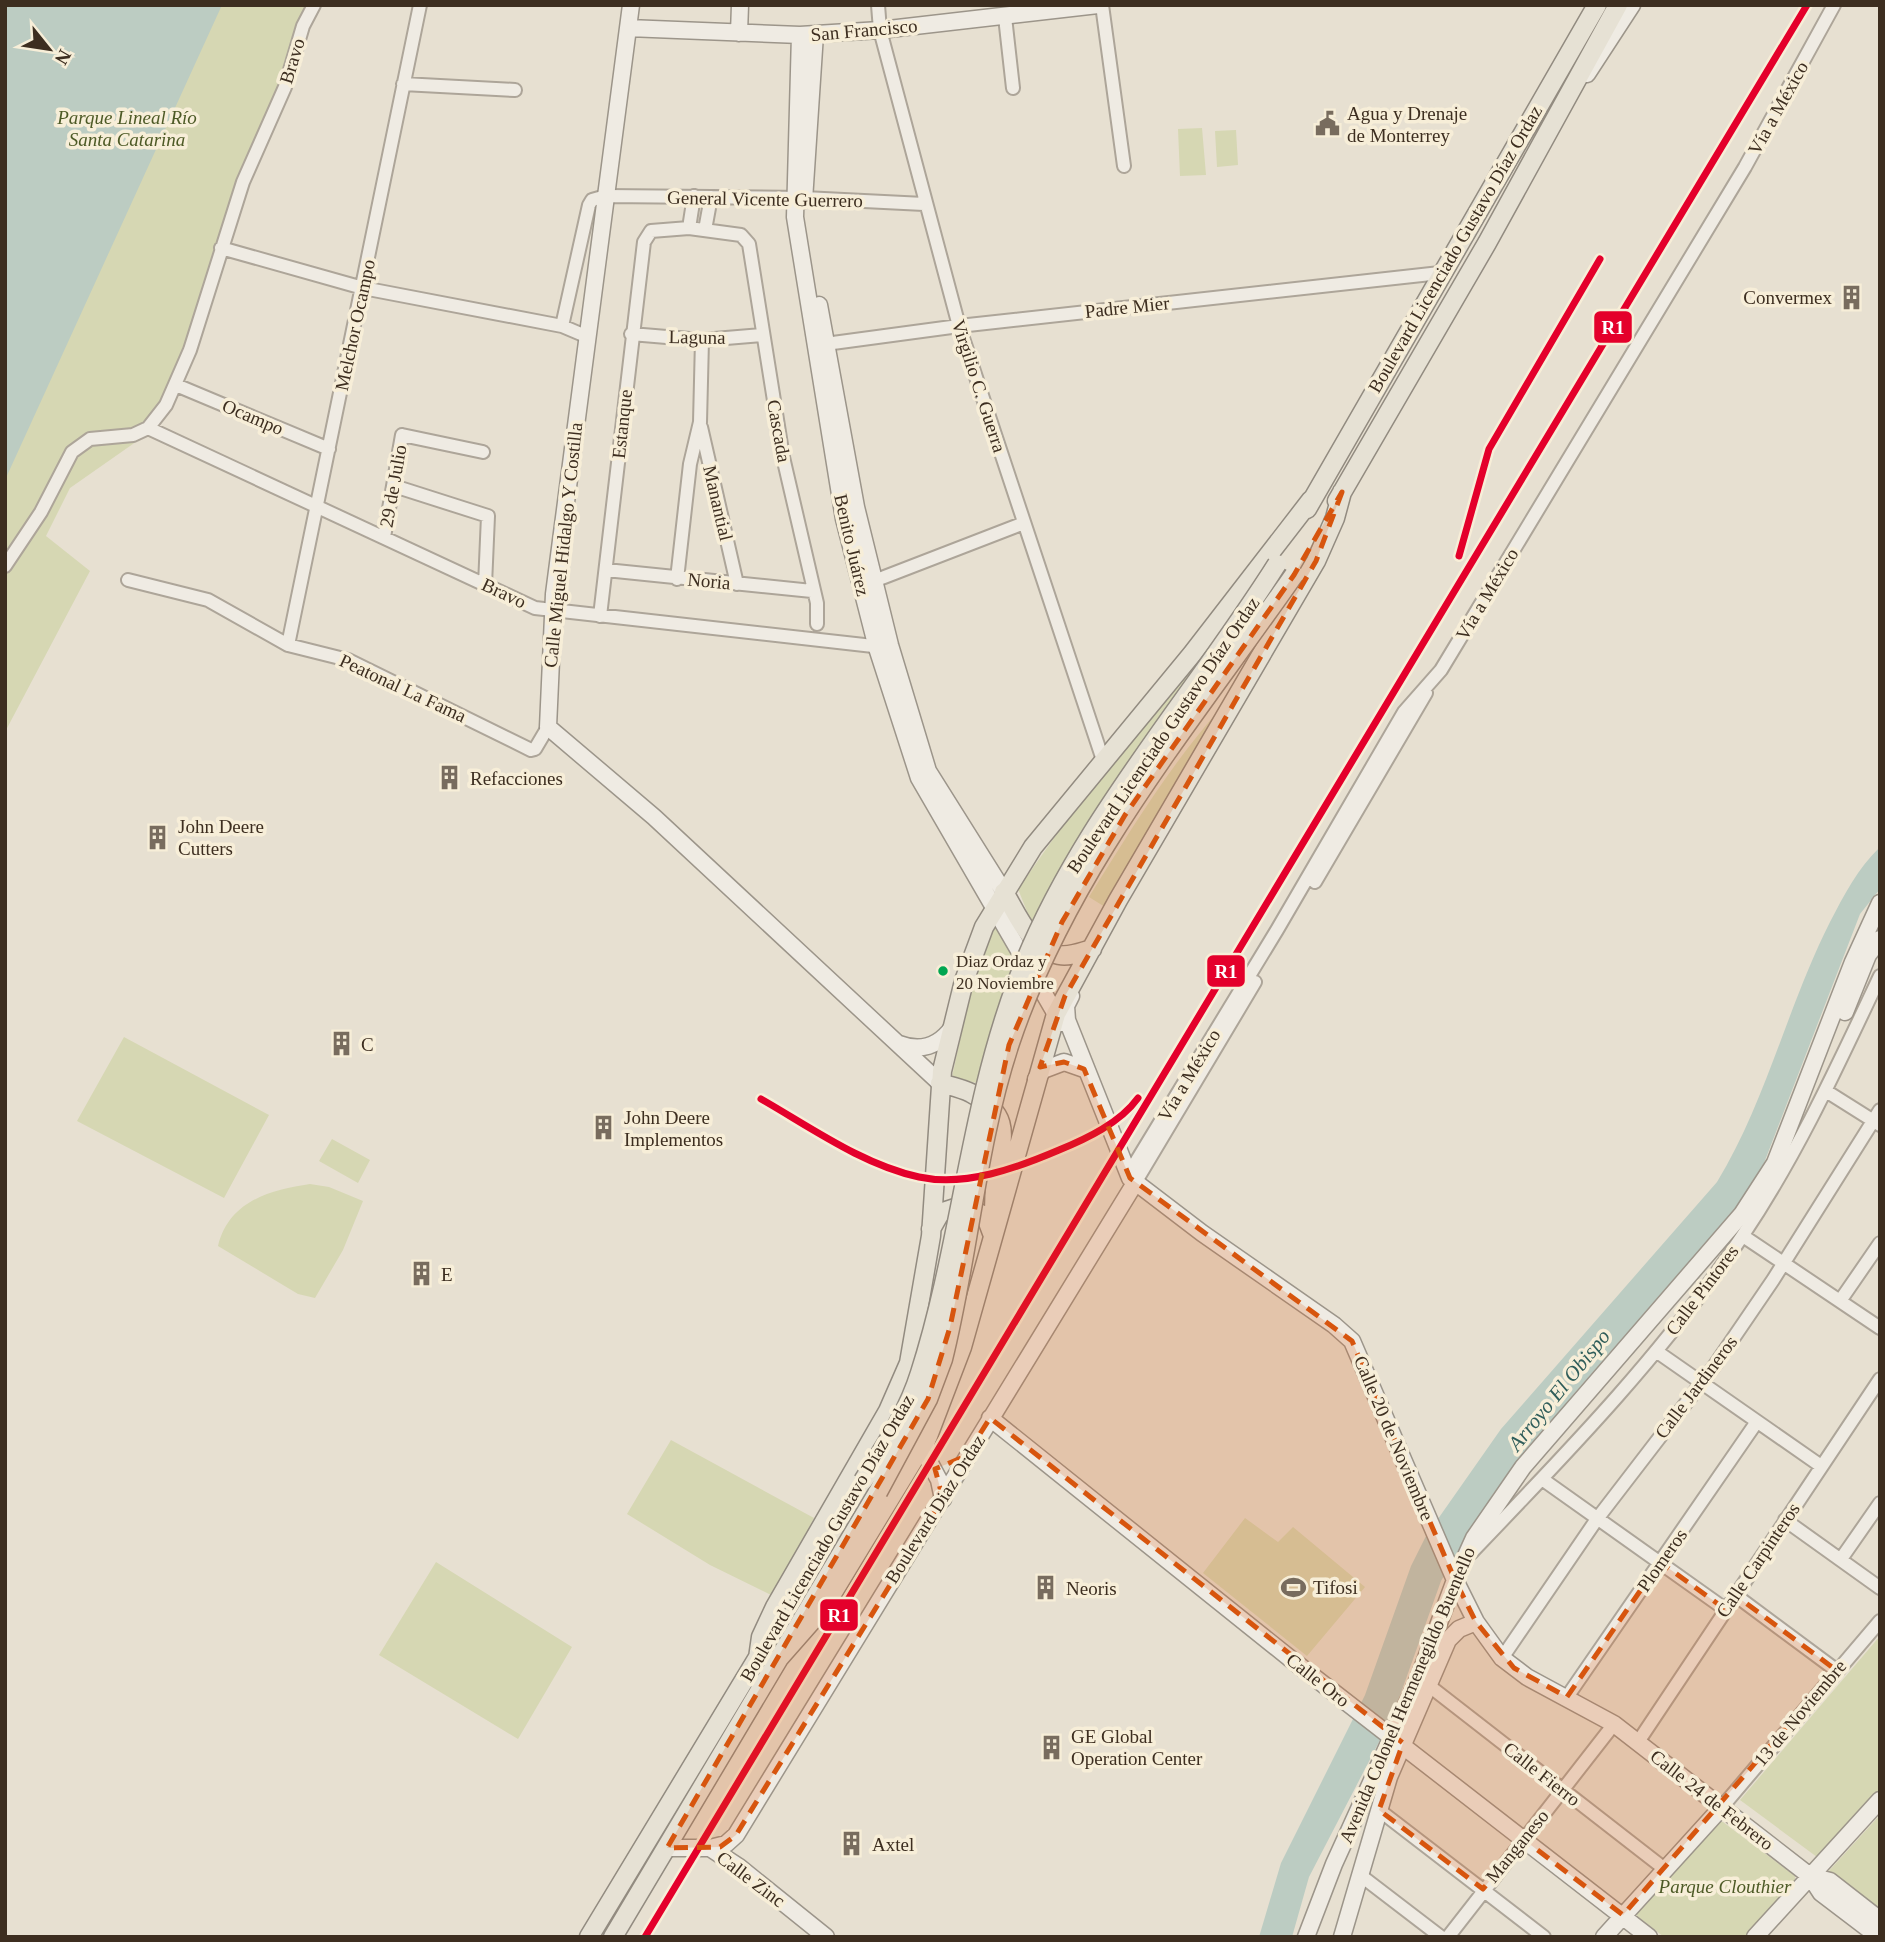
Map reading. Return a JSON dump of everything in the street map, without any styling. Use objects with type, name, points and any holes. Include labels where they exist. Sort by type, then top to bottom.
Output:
[{"type":"main road","name":"Boulevard Licenciado Gustavo Díaz Ordaz","points":[[613,1937],[878,1492],[928,1399],[943,1359],[998,1089],[1031,985],[1062,922],[1125,815],[1294,575],[1618,5]]},
{"type":"main road","name":"Boulevard Licenciado Gustavo Díaz Ordaz","points":[[589,1937],[897,1426],[920,1374],[983,1087],[1017,980],[1074,864],[1277,564],[1440,273],[1595,7]]},
{"type":"main road","points":[[780,1657],[824,1607],[928,1436],[953,1374],[1056,1014],[1122,893],[1316,561],[1335,518],[1342,492]]},
{"type":"main road","points":[[758,1658],[761,1637],[775,1607],[841,1495],[901,1383],[914,1338],[930,1236],[940,1083],[971,958],[1000,900],[1033,847],[1192,654],[1311,500]]},
{"type":"main road","points":[[1000,900],[1030,936],[1049,951],[1067,955],[1092,949]]},
{"type":"main road","points":[[940,1083],[970,1092],[990,1106],[1000,1119],[1003,1138],[993,1197],[994,1234]]},
{"type":"main road","points":[[930,1236],[940,1213],[964,1205],[986,1217],[994,1234]]},
{"type":"street","name":"Bravo","points":[[314,5],[303,26],[293,68],[243,182],[207,300],[176,385],[166,405],[148,428],[536,608],[552,612],[883,647]]},
{"type":"street","name":"Melchor Ocampo","points":[[288,645],[420,5]]},
{"type":"street","name":"Calle Miguel Hidalgo Y Costilla","points":[[548,727],[552,612],[631,5]]},
{"type":"street","points":[[739,33],[740,5]]},
{"type":"street","name":"Virgilio C. Guerra","points":[[878,5],[880,30],[924,204],[959,326],[1103,760]]},
{"type":"street","points":[[1100,5],[1124,166]]},
{"type":"street","name":"San Francisco","points":[[628,28],[808,35],[880,30],[1100,5]]},
{"type":"street","name":"Boulevard Licenciado Gustavo Díaz Ordaz","points":[[1569,94],[1589,72],[1632,5]]},
{"type":"street","name":"Vía a México","points":[[1131,1179],[1418,709],[1427,686],[1441,670],[1745,167],[1834,5]]},
{"type":"street","points":[[1005,17],[1013,89]]},
{"type":"street","name":"Benito Juárez","points":[[808,35],[799,198],[844,519],[906,720],[932,780],[1000,900],[1056,1014]]},
{"type":"street","points":[[403,84],[515,90]]},
{"type":"street","points":[[562,326],[589,205],[592,200],[606,196]]},
{"type":"street","name":"General Vicente Guerrero","points":[[606,196],[799,198],[924,204]]},
{"type":"street","points":[[694,196],[689,229],[705,230],[711,197]]},
{"type":"street","name":"Estanque","points":[[600,616],[642,249],[648,233],[689,229]]},
{"type":"street","name":"Cascada","points":[[705,230],[744,237],[749,244],[783,457],[818,612],[817,624]]},
{"type":"street","points":[[221,248],[363,288],[562,326],[588,337]]},
{"type":"street","name":"Padre Mier","points":[[821,344],[959,326],[1440,273]]},
{"type":"street","name":"Laguna","points":[[632,334],[702,340],[762,335]]},
{"type":"street","name":"Manantial","points":[[677,579],[690,464],[700,422],[702,340]]},
{"type":"street","name":"Benito Juárez","points":[[821,344],[874,580],[883,647]]},
{"type":"street","name":"Ocampo","points":[[176,385],[329,449]]},
{"type":"street","name":"Manantial","points":[[700,422],[737,584]]},
{"type":"street","points":[[5,566],[41,512],[72,452],[80,444],[90,439],[133,435],[148,428]]},
{"type":"street","name":"29 de Julio","points":[[384,537],[404,434],[483,452]]},
{"type":"street","points":[[394,486],[488,516],[485,585]]},
{"type":"street","points":[[874,580],[1024,523]]},
{"type":"street","name":"Noria","points":[[606,570],[812,591]]},
{"type":"street","name":"Peatonal La Fama","points":[[128,580],[207,600],[288,645],[348,660],[531,750],[535,750],[548,727]]},
{"type":"street","points":[[548,727],[654,817],[940,1083]]},
{"type":"street","points":[[1122,893],[1066,1006],[1067,1020],[1084,1068],[1131,1179]]},
{"type":"street","name":"Avenida Colonel Hermenegildo Buentello","points":[[1424,1682],[1455,1580],[1454,1562],[1523,1467],[1742,1214],[1763,1184],[1775,1163],[1880,903]]},
{"type":"street","points":[[1828,1029],[1849,1005],[1868,955],[1880,939]]},
{"type":"street","name":"Calle Pintores","points":[[1454,1562],[1542,1479],[1656,1351],[1743,1236],[1795,1152],[1880,976]]},
{"type":"street","points":[[1056,1014],[1084,1068]]},
{"type":"street","points":[[890,1039],[906,1047],[923,1048],[940,1041],[952,1028]]},
{"type":"street","points":[[1037,1079],[1044,1070],[1064,1062],[1084,1068]]},
{"type":"street","points":[[1826,1091],[1877,1118]]},
{"type":"street","name":"Calle Jardineros","points":[[1502,1658],[1597,1519],[1720,1357],[1877,1118]]},
{"type":"street","name":"Boulevard Diaz Ordaz","points":[[736,1835],[943,1499],[1131,1179]]},
{"type":"street","name":"Calle 20 de Noviembre","points":[[1131,1179],[1344,1333],[1357,1351],[1420,1501],[1454,1562]]},
{"type":"street","points":[[1743,1236],[1880,1328]]},
{"type":"street","points":[[1840,1301],[1880,1243]]},
{"type":"street","points":[[1656,1351],[1821,1466]]},
{"type":"street","name":"Calle Carpinteros","points":[[1638,1742],[1880,1379]]},
{"type":"street","name":"Calle Oro","points":[[990,1418],[1348,1703],[1649,1937]]},
{"type":"street","name":"Plomeros","points":[[1567,1697],[1756,1423]]},
{"type":"street","points":[[928,1436],[924,1452],[943,1488],[943,1499]]},
{"type":"street","points":[[933,1466],[955,1464],[973,1449]]},
{"type":"street","points":[[1542,1479],[1725,1609]]},
{"type":"street","points":[[1841,1559],[1880,1503]]},
{"type":"street","points":[[1785,1520],[1880,1588]]},
{"type":"street","points":[[1455,1580],[1476,1622],[1502,1658],[1527,1677],[1614,1724]]},
{"type":"street","points":[[1735,1595],[1836,1670]]},
{"type":"street","name":"13 de Noviembre","points":[[1722,1807],[1880,1621]]},
{"type":"street","points":[[1342,1937],[1379,1810],[1382,1775],[1395,1737],[1448,1640],[1459,1629],[1476,1622]]},
{"type":"street","name":"Calle Fierro","points":[[1424,1682],[1666,1870]]},
{"type":"street","name":"Calle 24 de Febrero","points":[[1614,1724],[1810,1876]]},
{"type":"street","name":"Manganeso","points":[[1448,1937],[1614,1724]]},
{"type":"street","name":"Avenida Colonel Hermenegildo Buentello","points":[[1306,1937],[1334,1864],[1382,1775]]},
{"type":"street","points":[[1763,1934],[1810,1876],[1880,1800]]},
{"type":"street","points":[[1604,1937],[1722,1807]]},
{"type":"street","points":[[1379,1810],[1544,1937]]},
{"type":"street","points":[[710,1848],[726,1844],[736,1835]]},
{"type":"street","points":[[736,1835],[739,1867]]},
{"type":"street","name":"Calle Zinc","points":[[667,1848],[710,1848],[739,1867],[826,1937]]},
{"type":"street","points":[[1360,1875],[1441,1937]]},
{"type":"street","points":[[1810,1876],[1830,1881],[1880,1920]]},
{"type":"street","points":[[1810,1876],[1821,1893],[1879,1937]]},
{"type":"highlighted area","points":[[1342,492],[1316,561],[1065,996],[1040,1067],[1064,1062],[1084,1069],[1130,1178],[1352,1341],[1455,1580],[1476,1622],[1514,1668],[1567,1697],[1660,1562],[1725,1609],[1735,1595],[1836,1670],[1623,1915],[1523,1839],[1483,1889],[1379,1810],[1403,1743],[990,1418],[966,1456],[935,1469],[943,1499],[736,1835],[720,1847],[667,1848],[928,1399],[950,1327],[1009,1045],[1062,922],[1125,815],[1294,575]]},
{"type":"green space","name":"Parque Lineal Río Santa Catarina","points":[[5,5],[307,5],[298,22],[271,112],[234,186],[184,355],[150,432],[70,488],[46,536],[90,571],[5,732]]},
{"type":"green space","points":[[1202,128],[1206,175],[1180,176],[1178,129]]},
{"type":"green space","points":[[1236,130],[1238,165],[1217,167],[1215,131]]},
{"type":"green space","points":[[1283,540],[1032,924],[1018,889],[1092,784]]},
{"type":"green space","points":[[1221,708],[1105,907],[1089,897],[1168,775]]},
{"type":"green space","points":[[996,920],[1019,958],[977,1083],[952,1077],[973,979]]},
{"type":"green space","points":[[124,1037],[269,1115],[224,1198],[77,1121]]},
{"type":"green space","points":[[332,1139],[370,1160],[358,1183],[319,1161]]},
{"type":"green space","points":[[310,1184],[329,1187],[363,1201],[343,1250],[315,1298],[298,1294],[218,1246],[223,1231],[241,1208],[266,1194]]},
{"type":"green space","points":[[671,1440],[814,1518],[773,1596],[710,1565],[627,1514]]},
{"type":"green space","name":"Tifosi","points":[[1245,1518],[1278,1542],[1293,1527],[1365,1587],[1307,1656],[1203,1573]]},
{"type":"green space","points":[[436,1562],[572,1647],[518,1739],[379,1655]]},
{"type":"green space","points":[[1880,1636],[1880,1789],[1817,1857],[1740,1800]]},
{"type":"green space","points":[[1880,1815],[1880,1913],[1827,1873]]},
{"type":"green space","name":"Parque Clouthier","points":[[1715,1822],[1723,1822],[1795,1876],[1795,1882],[1746,1937],[1664,1937],[1637,1916],[1636,1909]]},
{"type":"water","points":[[5,5],[222,5],[5,480]]},
{"type":"water","name":"Arroyo El Obispo","points":[[1880,847],[1880,889],[1860,914],[1764,1163],[1740,1203],[1572,1396],[1493,1494],[1441,1581],[1393,1715],[1309,1877],[1292,1937],[1259,1937],[1281,1863],[1365,1695],[1411,1566],[1426,1536],[1501,1429],[1717,1182],[1749,1120],[1801,987],[1830,922],[1858,873]]},
{"type":"transit line","name":"R1","points":[[645,1937],[1807,5]]},
{"type":"transit line","name":"R1","points":[[1459,556],[1489,449],[1600,259]]},
{"type":"transit line","name":"R1","points":[[761,1099],[837,1144],[878,1164],[919,1177],[954,1180],[1008,1169],[1069,1146],[1112,1123],[1138,1098]]},
{"type":"place","name":"Agua y Drenaje de Monterrey","points":[[1327,124]]},
{"type":"place","name":"Convermex","points":[[1852,297]]},
{"type":"place","name":"Refacciones","points":[[450,778]]},
{"type":"place","name":"John Deere Cutters","points":[[158,837]]},
{"type":"place","name":"Diaz Ordaz y 20 Noviembre","points":[[943,971]]},
{"type":"place","name":"C","points":[[341,1044]]},
{"type":"place","name":"John Deere Implementos","points":[[604,1128]]},
{"type":"place","name":"E","points":[[421,1274]]},
{"type":"place","name":"Tifosi","points":[[1293,1587]]},
{"type":"place","name":"Neoris","points":[[1046,1588]]},
{"type":"place","name":"GE Global Operation Center","points":[[1051,1747]]},
{"type":"place","name":"Axtel","points":[[852,1844]]}]
